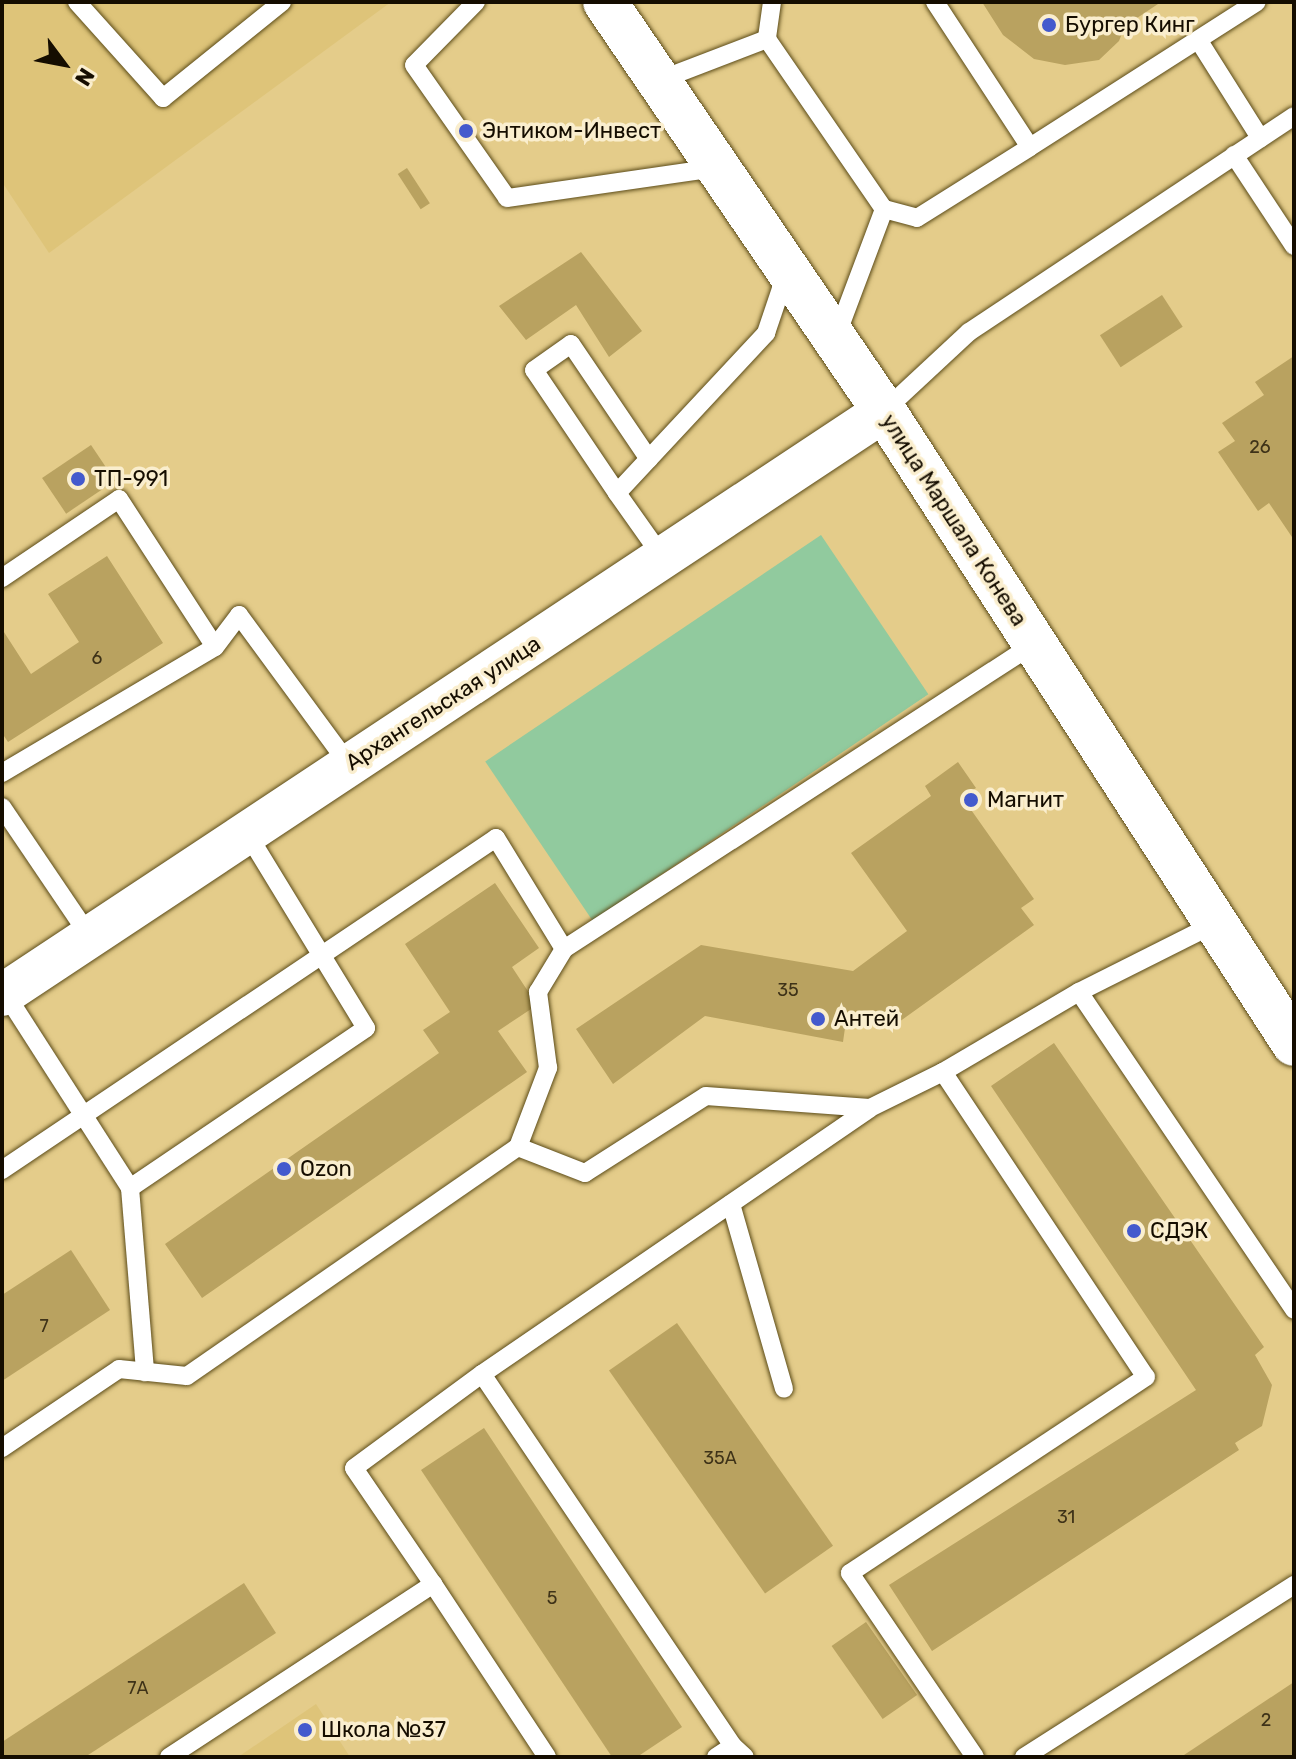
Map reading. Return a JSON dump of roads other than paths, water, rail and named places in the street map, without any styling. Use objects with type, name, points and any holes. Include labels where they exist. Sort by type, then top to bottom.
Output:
[{"type":"main road","name":"улица Маршала Конева","points":[[610,4],[884,411],[1294,1044]]},
{"type":"street","name":"Архангельская улица","points":[[3,994],[884,411]]},
{"type":"lane","points":[[77,2],[163,98],[282,2]]},
{"type":"lane","points":[[476,2],[414,65],[507,198],[720,167]]},
{"type":"lane","points":[[772,2],[767,39],[884,209],[917,218],[1257,2]]},
{"type":"lane","points":[[935,2],[1030,147]]},
{"type":"lane","points":[[660,80],[767,39]]},
{"type":"lane","points":[[1199,41],[1260,138]]},
{"type":"lane","points":[[884,411],[969,332],[1294,116]]},
{"type":"lane","points":[[1234,155],[1294,246]]},
{"type":"lane","points":[[835,339],[884,209]]},
{"type":"lane","points":[[617,493],[766,333],[788,267]]},
{"type":"lane","points":[[649,459],[571,344],[534,370],[663,558]]},
{"type":"lane","points":[[2,578],[119,499],[215,647]]},
{"type":"lane","points":[[2,773],[215,647],[239,615],[349,765]]},
{"type":"lane","points":[[2,1448],[119,1369],[187,1376],[518,1147],[548,1068],[538,992],[564,949],[1034,644]]},
{"type":"lane","points":[[2,807],[90,937]]},
{"type":"lane","points":[[130,1188],[366,1028],[247,833]]},
{"type":"lane","points":[[2,1170],[496,838],[564,949]]},
{"type":"lane","points":[[547,1757],[354,1468],[482,1374],[870,1108],[943,1072],[1079,992],[1216,923]]},
{"type":"lane","points":[[1079,992],[1294,1310]]},
{"type":"lane","points":[[3,994],[130,1188],[145,1372]]},
{"type":"lane","points":[[943,1072],[1146,1377],[850,1573],[975,1757]]},
{"type":"lane","points":[[518,1147],[585,1173],[706,1096],[870,1108]]},
{"type":"lane","points":[[731,1204],[784,1389]]},
{"type":"lane","points":[[482,1374],[739,1752],[716,1757]]},
{"type":"lane","points":[[169,1757],[433,1584]]},
{"type":"lane","points":[[1024,1757],[1294,1585]]},
{"type":"place","name":"Бургер Кинг","points":[[1049,25]]},
{"type":"place","name":"Энтиком-Инвест","points":[[466,131]]},
{"type":"place","name":"ТП-991","points":[[78,479]]},
{"type":"place","name":"Магнит","points":[[971,800]]},
{"type":"place","name":"Антей","points":[[818,1019]]},
{"type":"place","name":"Ozon","points":[[284,1169]]},
{"type":"place","name":"СДЭК","points":[[1134,1231]]},
{"type":"place","name":"Школа №37","points":[[305,1730]]}]
